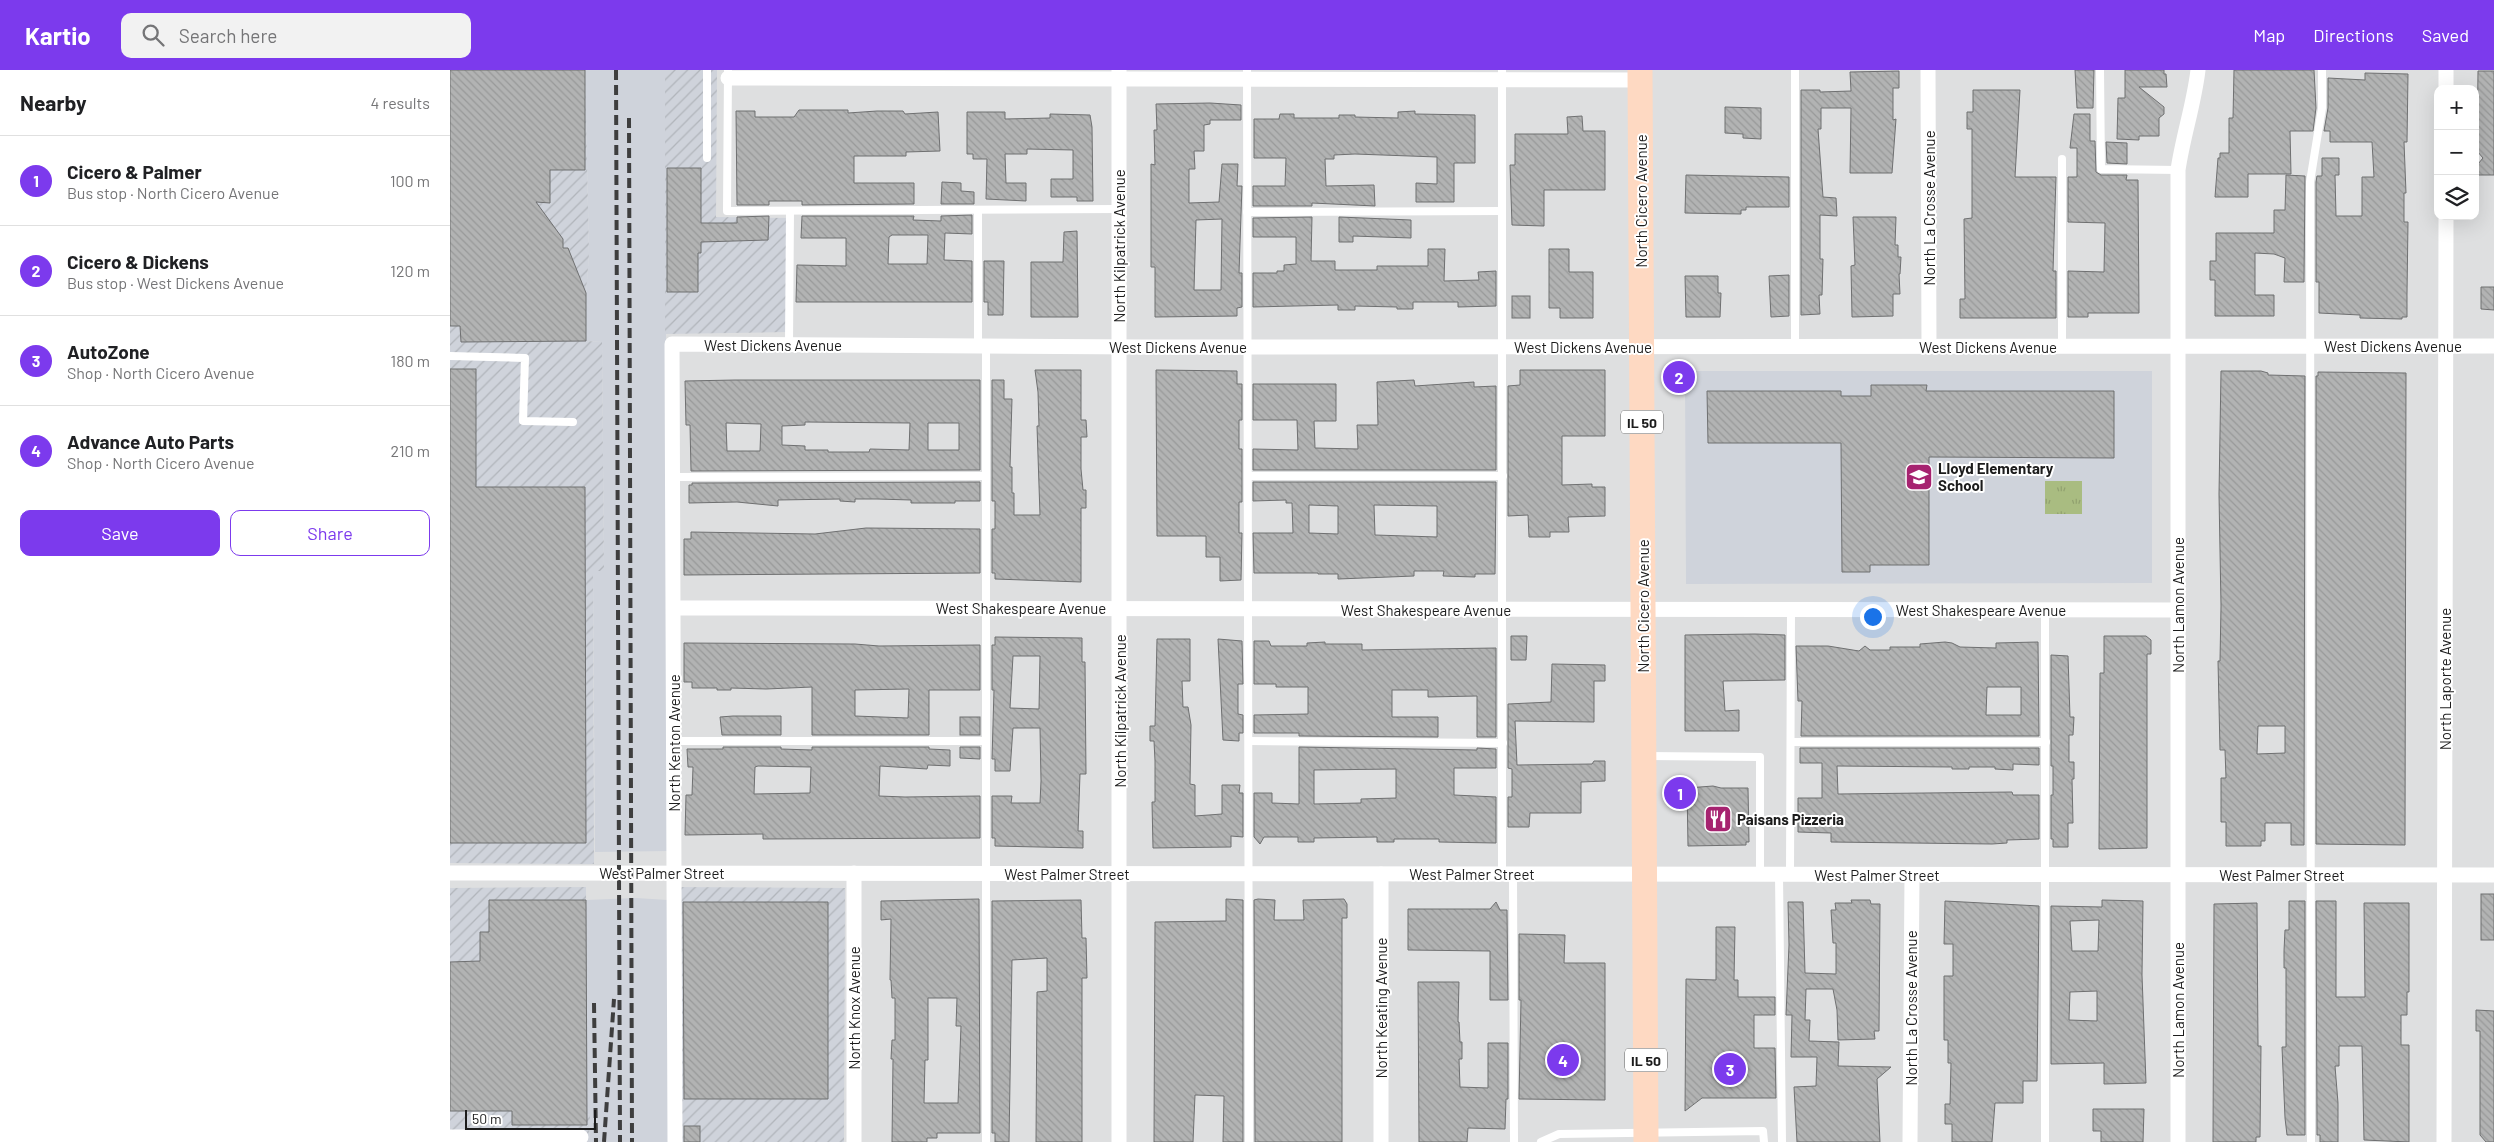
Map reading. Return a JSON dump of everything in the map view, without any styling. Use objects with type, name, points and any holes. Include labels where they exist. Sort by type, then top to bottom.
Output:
[{"type":"main road","name":"North Cicero Avenue","points":[[1640,75],[1646,1138]]},
{"type":"street","name":"North La Crosse Avenue","points":[[1928,70],[1929,347]]},
{"type":"street","name":"North Lamon Avenue","points":[[2178,1142],[2178,170],[2181,149],[2195,97],[2198,70]]},
{"type":"street","points":[[2446,70],[2446,85]]},
{"type":"street","points":[[728,74],[1640,75]]},
{"type":"street","name":"North Kilpatrick Avenue","points":[[1119,74],[1119,1142]]},
{"type":"street","name":"North Laporte Avenue","points":[[2444,1142],[2446,220]]},
{"type":"street","name":"West Dickens Avenue","points":[[672,344],[1120,347],[2494,346]]},
{"type":"street","name":"North Kenton Avenue","points":[[672,344],[674,1142]]},
{"type":"street","name":"West Shakespeare Avenue","points":[[674,608],[1643,611],[2178,610]]},
{"type":"street","name":"West Palmer Street","points":[[450,873],[2494,875]]},
{"type":"street","name":"North Knox Avenue","points":[[854,874],[854,1142]]},
{"type":"street","name":"North Keating Avenue","points":[[1381,1142],[1382,874]]},
{"type":"street","name":"North La Crosse Avenue","points":[[1910,1142],[1912,875]]},
{"type":"street","points":[[450,1137],[580,1137]]},
{"type":"lane","points":[[707,70],[707,158]]},
{"type":"lane","points":[[1794,70],[1795,347]]},
{"type":"lane","points":[[2100,70],[2101,169],[2178,170]]},
{"type":"lane","points":[[2311,1142],[2310,182],[2322,108],[2322,70]]},
{"type":"lane","points":[[728,74],[726,211],[1120,209]]},
{"type":"lane","points":[[1247,74],[1249,1142]]},
{"type":"lane","points":[[1502,75],[1503,743],[1514,1142]]},
{"type":"lane","points":[[2062,159],[2062,347]]},
{"type":"lane","points":[[978,210],[986,476],[986,1142]]},
{"type":"lane","points":[[789,345],[790,211]]},
{"type":"lane","points":[[1247,212],[1502,212]]},
{"type":"lane","points":[[450,356],[525,358],[523,421],[573,422]]},
{"type":"lane","points":[[673,477],[986,476]]},
{"type":"lane","points":[[1248,476],[1503,476]]},
{"type":"lane","points":[[1782,1142],[1784,875],[1791,742],[1791,610]]},
{"type":"lane","points":[[2045,1142],[2046,610]]},
{"type":"lane","points":[[674,742],[986,741]]},
{"type":"lane","points":[[1248,741],[1503,743]]},
{"type":"lane","points":[[1791,742],[2046,742]]},
{"type":"lane","points":[[1644,756],[1760,757],[1760,874]]},
{"type":"lane","points":[[1541,1142],[1559,1134],[1581,1138],[1646,1138],[1764,1131],[1764,1142]]},
{"type":"shaded area","points":[[450,70],[585,70],[589,254],[586,293],[586,341],[602,342],[604,571],[593,571],[594,864],[450,863]]},
{"type":"shaded area","points":[[585,70],[665,70],[668,851],[595,852],[593,571],[604,570],[602,342],[586,341],[586,293],[589,254]]},
{"type":"shaded area","points":[[665,70],[717,70],[716,217],[788,218],[787,332],[665,334]]},
{"type":"shaded area","name":"Lloyd Elementary School","points":[[1685,371],[2152,371],[2152,583],[1686,584]]},
{"type":"shaded area","points":[[586,887],[587,1114],[590,1115],[589,1142],[450,1142],[450,888]]},
{"type":"shaded area","points":[[668,887],[845,888],[844,1142],[669,1142]]},
{"type":"shaded area","points":[[636,898],[668,900],[669,1142],[589,1142],[590,1115],[587,1114],[586,900]]},
{"type":"green space","points":[[2045,481],[2082,481],[2082,514],[2045,514]]},
{"type":"building","points":[[450,70],[585,70],[585,170],[550,170],[550,203],[536,202],[563,239],[563,248],[568,248],[586,293],[586,341],[461,342],[460,326],[450,326]]},
{"type":"building","points":[[2075,70],[2094,70],[2093,108],[2077,108]]},
{"type":"building","points":[[2125,70],[2164,70],[2167,87],[2139,87],[2164,107],[2164,114],[2159,118],[2159,136],[2139,136],[2139,140],[2117,139],[2118,98],[2125,98]]},
{"type":"building","points":[[2234,70],[2314,70],[2316,108],[2313,131],[2290,131],[2291,174],[2248,174],[2248,197],[2215,197],[2218,158],[2220,158],[2220,153],[2229,153],[2229,118],[2233,118]]},
{"type":"building","points":[[1899,71],[1899,88],[1893,88],[1893,120],[1896,119],[1892,173],[1850,173],[1851,108],[1821,108],[1821,129],[1818,129],[1823,197],[1836,198],[1837,216],[1820,215],[1820,259],[1823,259],[1822,295],[1819,295],[1820,314],[1801,315],[1801,90],[1820,90],[1820,92],[1851,91],[1850,72]]},
{"type":"building","points":[[2478,71],[2494,71],[2494,175],[2479,175],[2479,163],[2483,158],[2479,153]]},
{"type":"building","points":[[2365,73],[2408,74],[2407,142],[2404,142],[2406,193],[2404,193],[2404,222],[2408,222],[2407,317],[2402,317],[2402,319],[2360,318],[2360,315],[2319,313],[2319,282],[2316,282],[2316,182],[2317,176],[2322,176],[2322,158],[2339,158],[2339,175],[2335,175],[2336,216],[2362,216],[2362,177],[2374,177],[2372,142],[2330,142],[2330,131],[2324,131],[2328,108],[2328,78],[2365,80]]},
{"type":"building","points":[[1973,90],[2020,90],[2015,177],[2056,177],[2053,271],[2056,271],[2056,318],[1960,318],[1960,299],[1965,299],[1964,219],[1972,218],[1972,129],[1967,129],[1967,112],[1973,112]]},
{"type":"building","points":[[1210,103],[1241,105],[1241,120],[1210,120],[1210,124],[1204,125],[1204,151],[1194,151],[1195,169],[1189,169],[1189,203],[1219,202],[1222,164],[1238,164],[1237,186],[1242,186],[1239,273],[1242,273],[1242,307],[1237,308],[1237,316],[1155,317],[1155,267],[1151,267],[1151,164],[1155,165],[1154,130],[1157,130],[1156,104]],"holes":[[[1222,219],[1221,290],[1194,290],[1196,220]]]},
{"type":"building","points":[[1725,107],[1761,108],[1761,139],[1743,138],[1743,134],[1725,133]]},
{"type":"building","points":[[799,110],[848,110],[848,113],[903,111],[905,114],[938,112],[940,151],[906,152],[906,156],[854,156],[854,183],[914,183],[914,204],[802,205],[802,201],[769,201],[769,205],[737,205],[736,111],[755,111],[755,117],[794,117]]},
{"type":"building","points":[[1415,111],[1415,114],[1475,115],[1475,163],[1454,163],[1454,202],[1416,202],[1416,183],[1437,184],[1437,157],[1355,154],[1334,155],[1334,159],[1325,159],[1326,186],[1374,185],[1375,206],[1312,203],[1312,206],[1253,206],[1253,186],[1285,186],[1286,158],[1254,158],[1254,119],[1279,119],[1280,114],[1294,114],[1294,118],[1339,118],[1339,115],[1355,115],[1355,117],[1398,118],[1398,112]]},
{"type":"building","points":[[967,112],[1005,112],[1005,119],[1050,118],[1050,114],[1090,115],[1092,127],[1093,201],[1077,201],[1077,197],[1051,197],[1051,179],[1073,179],[1073,150],[1027,149],[1027,154],[1005,154],[1006,183],[1026,183],[1026,201],[986,199],[987,159],[973,159],[973,154],[967,154]]},
{"type":"building","points":[[2074,114],[2090,114],[2090,141],[2095,141],[2096,172],[2101,175],[2127,175],[2126,180],[2138,180],[2139,313],[2088,313],[2088,317],[2068,317],[2068,271],[2104,272],[2105,223],[2068,222],[2068,177],[2077,177],[2077,148],[2070,148]]},
{"type":"building","points":[[1582,116],[1583,131],[1605,131],[1605,190],[1544,190],[1544,226],[1512,225],[1510,165],[1515,165],[1515,134],[1568,134],[1567,117]]},
{"type":"building","points":[[2106,142],[2127,143],[2127,164],[2107,163]]},
{"type":"building","points":[[667,168],[701,168],[701,223],[737,223],[737,217],[769,216],[768,240],[701,242],[701,253],[698,253],[698,292],[667,292]]},
{"type":"building","points":[[1686,175],[1789,177],[1789,207],[1746,207],[1746,210],[1741,210],[1741,214],[1685,213]]},
{"type":"building","points":[[2286,175],[2305,176],[2304,282],[2284,282],[2285,258],[2274,254],[2255,253],[2255,295],[2274,295],[2274,316],[2215,316],[2215,280],[2210,280],[2210,261],[2216,261],[2216,233],[2274,233],[2274,210],[2285,210]]},
{"type":"building","points":[[942,182],[961,183],[961,191],[974,192],[974,204],[941,204]]},
{"type":"building","points":[[972,215],[972,234],[945,233],[944,260],[972,261],[972,302],[796,302],[797,265],[846,266],[846,238],[801,238],[802,216],[914,216],[913,220],[941,221],[941,216]],"holes":[[[892,235],[928,235],[927,264],[888,264],[889,237]]]},
{"type":"building","points":[[1312,217],[1311,261],[1335,261],[1335,270],[1377,270],[1377,266],[1428,266],[1428,249],[1445,249],[1444,281],[1479,280],[1478,272],[1496,271],[1496,306],[1458,307],[1458,302],[1413,302],[1413,309],[1355,306],[1355,310],[1338,310],[1338,305],[1253,307],[1253,273],[1277,273],[1277,271],[1284,271],[1284,265],[1296,264],[1296,237],[1253,237],[1253,218]]},
{"type":"building","points":[[1339,217],[1411,220],[1411,238],[1353,236],[1353,242],[1339,242]]},
{"type":"building","points":[[1853,217],[1896,217],[1895,245],[1898,245],[1898,257],[1901,257],[1899,274],[1900,294],[1893,294],[1893,316],[1852,317],[1851,266],[1855,265]]},
{"type":"building","points":[[1077,231],[1078,317],[1031,317],[1031,262],[1063,262],[1064,232]]},
{"type":"building","points":[[1549,249],[1569,249],[1569,272],[1593,272],[1593,318],[1560,318],[1560,308],[1549,308]]},
{"type":"building","points":[[984,261],[1004,261],[1003,315],[988,315],[988,302],[984,302]]},
{"type":"building","points":[[1789,275],[1789,316],[1771,317],[1769,276]]},
{"type":"building","points":[[1685,276],[1718,276],[1718,293],[1721,293],[1720,317],[1686,317]]},
{"type":"building","points":[[2481,287],[2494,287],[2494,310],[2481,309]]},
{"type":"building","points":[[1512,296],[1530,296],[1530,318],[1512,318]]},
{"type":"building","points":[[450,369],[476,369],[476,487],[585,487],[586,843],[450,843]]},
{"type":"building","points":[[1035,370],[1081,370],[1081,420],[1086,420],[1087,437],[1081,437],[1081,469],[1083,490],[1086,490],[1086,508],[1081,508],[1081,582],[995,579],[995,573],[992,573],[992,529],[995,529],[995,501],[992,501],[992,380],[1004,380],[1004,399],[1012,399],[1010,467],[1012,467],[1014,515],[1040,515],[1037,426],[1039,426],[1038,392]]},
{"type":"building","points":[[1156,370],[1237,371],[1237,384],[1242,384],[1242,420],[1239,420],[1239,449],[1242,449],[1242,502],[1239,502],[1239,533],[1242,533],[1241,580],[1220,581],[1220,557],[1206,557],[1206,536],[1157,536]]},
{"type":"building","points":[[1520,370],[1605,370],[1605,436],[1562,436],[1562,485],[1592,484],[1592,487],[1605,487],[1605,516],[1568,517],[1569,532],[1550,532],[1550,537],[1529,537],[1528,515],[1508,516],[1508,386],[1520,385]]},
{"type":"building","points":[[2221,371],[2261,371],[2268,373],[2268,375],[2305,376],[2304,845],[2291,845],[2291,823],[2265,823],[2265,841],[2261,841],[2261,846],[2226,846],[2226,822],[2221,822],[2221,778],[2226,778],[2225,750],[2220,750],[2218,661],[2220,661],[2221,606],[2219,494]],"holes":[[[2258,726],[2285,726],[2285,753],[2257,754]]]},
{"type":"building","points":[[2318,372],[2406,373],[2405,845],[2316,844],[2316,376],[2318,376]]},
{"type":"building","points":[[980,380],[980,470],[691,471],[690,425],[686,425],[685,381]],"holes":[[[805,422],[910,423],[909,450],[870,449],[869,452],[828,452],[828,450],[805,450],[805,446],[782,445],[782,426],[805,425]],[[726,423],[761,424],[760,451],[727,451]],[[928,423],[959,423],[959,450],[928,450]]]},
{"type":"building","points":[[1414,380],[1415,386],[1474,382],[1474,387],[1496,386],[1496,470],[1253,470],[1253,449],[1298,450],[1297,420],[1253,420],[1253,384],[1336,384],[1336,421],[1314,421],[1315,448],[1358,449],[1357,425],[1378,425],[1377,382]]},
{"type":"building","points":[[1871,385],[1927,385],[1926,391],[2114,391],[2114,458],[1929,457],[1929,565],[1870,565],[1870,572],[1842,572],[1841,443],[1708,443],[1707,391],[1841,391],[1841,396],[1871,396]]},
{"type":"building","points":[[980,482],[980,501],[955,501],[955,503],[911,503],[911,500],[877,499],[855,499],[855,502],[840,501],[840,499],[778,500],[778,506],[737,502],[689,503],[689,485],[692,485],[692,483]]},
{"type":"building","points":[[1253,482],[1496,482],[1495,574],[1475,574],[1475,577],[1443,576],[1444,571],[1414,571],[1414,576],[1338,579],[1338,574],[1254,573],[1253,533],[1293,533],[1292,503],[1286,503],[1286,500],[1253,501]],"holes":[[[1309,505],[1338,506],[1338,534],[1309,533]],[[1374,505],[1437,506],[1437,537],[1375,535]]]},
{"type":"building","points":[[866,528],[980,529],[980,573],[684,575],[684,539],[691,539],[691,532],[815,534]]},
{"type":"building","points":[[1685,635],[1785,635],[1785,680],[1723,681],[1725,711],[1739,710],[1739,731],[1685,731]]},
{"type":"building","points":[[1511,636],[1527,636],[1526,660],[1511,660]]},
{"type":"building","points":[[2104,636],[2146,636],[2151,640],[2151,654],[2147,654],[2147,848],[2099,849],[2100,673],[2104,673]]},
{"type":"building","points":[[995,637],[1082,638],[1082,662],[1085,662],[1086,774],[1080,774],[1078,831],[1083,831],[1083,848],[995,846],[995,838],[992,838],[992,796],[1012,796],[1011,803],[1040,803],[1041,781],[1040,728],[1013,728],[1010,771],[995,771],[995,759],[992,759],[994,690],[992,690],[992,645],[995,645]],"holes":[[[1013,656],[1040,656],[1039,709],[1010,708]]]},
{"type":"building","points":[[1157,639],[1190,639],[1190,681],[1182,681],[1183,707],[1188,707],[1191,725],[1190,784],[1195,785],[1195,816],[1222,814],[1222,785],[1240,785],[1239,793],[1243,793],[1243,837],[1231,836],[1231,847],[1153,848],[1152,802],[1155,802],[1155,761],[1154,741],[1150,741],[1150,726],[1155,726]]},
{"type":"building","points":[[1218,639],[1242,641],[1243,684],[1238,684],[1238,714],[1243,715],[1243,733],[1239,733],[1239,741],[1223,740]]},
{"type":"building","points":[[1254,641],[1269,641],[1271,646],[1307,646],[1307,643],[1325,642],[1325,644],[1362,644],[1362,650],[1496,648],[1496,737],[1477,737],[1477,696],[1428,697],[1428,690],[1392,690],[1392,717],[1438,717],[1438,737],[1299,736],[1299,733],[1254,733],[1254,715],[1308,714],[1308,687],[1276,687],[1276,684],[1254,684]]},
{"type":"building","points":[[1945,642],[1960,647],[1996,648],[1996,643],[2038,642],[2039,736],[1801,736],[1802,701],[1798,701],[1796,646],[1828,646],[1859,651],[1865,646],[1870,650],[1890,650],[1890,647],[1920,647],[1920,644]],"holes":[[[1987,687],[2021,687],[2021,715],[1986,715]]]},
{"type":"building","points":[[684,643],[855,644],[879,646],[980,645],[980,690],[929,690],[929,735],[812,735],[812,687],[731,688],[731,690],[717,690],[717,688],[692,688],[692,682],[684,682]],"holes":[[[909,689],[908,718],[855,716],[855,690]]]},
{"type":"building","points":[[2051,655],[2068,656],[2070,717],[2074,717],[2073,735],[2069,735],[2069,762],[2074,762],[2074,779],[2072,779],[2073,823],[2068,823],[2068,847],[2053,847],[2053,839],[2051,839],[2053,766],[2051,766]]},
{"type":"building","points":[[1552,664],[1605,665],[1605,681],[1594,681],[1594,722],[1515,721],[1517,765],[1592,764],[1594,761],[1605,761],[1605,781],[1581,782],[1581,813],[1530,813],[1529,827],[1508,827],[1508,797],[1512,797],[1512,769],[1508,768],[1508,704],[1551,702]]},
{"type":"building","points":[[781,716],[781,735],[722,735],[720,717]]},
{"type":"building","points":[[960,717],[980,717],[980,735],[960,735]]},
{"type":"building","points":[[723,747],[781,747],[781,749],[812,750],[812,747],[929,747],[929,749],[950,750],[950,766],[928,765],[927,769],[880,766],[879,796],[980,796],[980,838],[763,839],[763,834],[685,835],[686,795],[692,795],[693,767],[688,767],[687,749],[723,749]],"holes":[[[755,767],[811,767],[810,793],[754,794]]]},
{"type":"building","points":[[960,747],[980,747],[980,759],[960,758]]},
{"type":"building","points":[[1299,747],[1496,749],[1496,768],[1454,768],[1454,795],[1496,797],[1496,843],[1439,842],[1439,839],[1394,839],[1394,842],[1377,842],[1377,837],[1314,838],[1314,842],[1298,842],[1298,837],[1264,837],[1260,844],[1254,837],[1254,793],[1272,793],[1272,803],[1299,804]],"holes":[[[1396,769],[1396,798],[1361,799],[1361,803],[1314,804],[1314,770]]]},
{"type":"building","points":[[1800,748],[2039,748],[2039,765],[2013,764],[2013,770],[1995,769],[1995,767],[1952,769],[1952,767],[1837,766],[1838,794],[2012,792],[2013,795],[2039,795],[2039,839],[2007,840],[2007,843],[1992,844],[1831,842],[1831,833],[1798,832],[1798,798],[1822,798],[1822,763],[1800,763]]},
{"type":"building","name":"Paisans Pizzeria","points":[[1713,786],[1721,788],[1748,788],[1749,842],[1746,842],[1746,845],[1688,846],[1687,788]]},
{"type":"building","points":[[2481,894],[2494,894],[2494,940],[2481,940]]},
{"type":"building","points":[[979,899],[980,1133],[937,1133],[937,1138],[927,1138],[927,1142],[892,1142],[893,1059],[891,1059],[892,1040],[895,1040],[895,998],[892,998],[890,980],[891,919],[881,920],[881,901]],"holes":[[[928,998],[957,998],[956,1026],[961,1026],[958,1103],[924,1103],[925,1060],[928,1060]]]},
{"type":"building","points":[[1226,899],[1243,900],[1243,1142],[1223,1142],[1224,1096],[1195,1095],[1193,1142],[1154,1142],[1155,922],[1226,921]]},
{"type":"building","points":[[1344,899],[1347,904],[1347,918],[1342,918],[1342,1142],[1255,1142],[1254,900],[1275,900],[1274,920],[1304,920],[1303,900]]},
{"type":"building","points":[[489,900],[586,900],[587,1125],[512,1125],[512,1111],[450,1111],[450,962],[480,961],[480,932],[489,932]]},
{"type":"building","points":[[1081,900],[1082,938],[1086,938],[1087,978],[1082,978],[1082,1142],[1036,1142],[1037,992],[1047,991],[1047,958],[1012,960],[1009,1142],[995,1142],[995,1133],[992,1133],[992,901]]},
{"type":"building","points":[[1851,900],[1870,900],[1871,904],[1880,904],[1879,1031],[1874,1031],[1875,1039],[1838,1040],[1837,1010],[1833,989],[1806,989],[1805,1020],[1810,1020],[1809,1041],[1839,1042],[1838,1066],[1891,1067],[1877,1079],[1880,1142],[1797,1142],[1794,1087],[1816,1086],[1817,1057],[1791,1057],[1792,1015],[1786,1015],[1789,945],[1788,902],[1803,902],[1805,973],[1836,974],[1836,943],[1833,943],[1831,910],[1836,910],[1835,903],[1852,903]]},
{"type":"building","points":[[2102,900],[2143,901],[2142,975],[2146,1083],[2104,1084],[2104,1063],[2051,1064],[2051,906],[2102,907]],"holes":[[[2099,920],[2098,951],[2072,951],[2070,921]],[[2097,991],[2097,1021],[2069,1020],[2070,992]]]},
{"type":"building","points":[[1945,901],[2039,906],[2037,1081],[2023,1081],[2023,1103],[1995,1103],[1992,1142],[1952,1142],[1952,1124],[1945,1124],[1945,1104],[1950,1104],[1951,1063],[1948,1063],[1948,1040],[1944,1040],[1944,976],[1953,976],[1953,944],[1944,944]]},
{"type":"building","points":[[2289,901],[2305,901],[2305,1135],[2287,1135],[2285,1118],[2282,1047],[2286,1047],[2286,968],[2284,968],[2284,951],[2285,930],[2289,930]]},
{"type":"building","points":[[2316,901],[2336,901],[2336,997],[2365,997],[2364,903],[2409,903],[2409,992],[2407,992],[2407,1015],[2401,1015],[2401,1045],[2409,1045],[2409,1142],[2364,1140],[2362,1046],[2339,1046],[2339,1066],[2335,1066],[2338,1103],[2338,1142],[2320,1142],[2320,1135],[2317,1135]]},
{"type":"building","points":[[683,902],[828,902],[828,1099],[684,1099]]},
{"type":"building","points":[[1496,902],[1500,910],[1507,910],[1508,1000],[1490,1000],[1490,951],[1408,950],[1408,909],[1490,909]]},
{"type":"building","points":[[2257,903],[2258,1046],[2261,1046],[2260,1137],[2256,1137],[2256,1142],[2213,1142],[2214,904]]},
{"type":"building","points":[[1716,927],[1735,927],[1734,980],[1738,980],[1738,997],[1775,997],[1775,1015],[1754,1015],[1754,1048],[1775,1048],[1776,1098],[1702,1098],[1685,1111],[1686,979],[1716,980]]},
{"type":"building","points":[[1519,934],[1565,935],[1564,963],[1605,963],[1605,1100],[1519,1099],[1521,1000],[1519,1000]]},
{"type":"building","points":[[1418,982],[1459,982],[1458,1022],[1460,1042],[1462,1042],[1462,1059],[1459,1059],[1460,1087],[1488,1088],[1488,1043],[1508,1043],[1508,1099],[1506,1099],[1505,1129],[1468,1128],[1467,1142],[1419,1142]]},
{"type":"building","points":[[2476,1010],[2494,1011],[2494,1142],[2486,1142],[2480,1135],[2480,1031],[2476,1031]]},
{"type":"building","points":[[2093,1109],[2144,1109],[2143,1142],[2101,1142],[2101,1131],[2093,1131]]},
{"type":"building","points":[[684,1126],[700,1126],[700,1142],[684,1142]]},
{"type":"railway","points":[[616,70],[620,1142]]},
{"type":"railway","points":[[629,118],[632,1142]]},
{"type":"railway","points":[[604,1142],[614,999]]},
{"type":"railway","points":[[594,1003],[596,1142]]},
{"type":"place","name":"Cicero & Dickens","points":[[1679,377]]},
{"type":"place","name":"Lloyd Elementary School","points":[[1919,477]]},
{"type":"place","name":"Cicero & Palmer","points":[[1680,793]]},
{"type":"place","name":"Paisans Pizzeria","points":[[1718,819]]},
{"type":"place","name":"Advance Auto Parts","points":[[1563,1060]]},
{"type":"place","name":"AutoZone","points":[[1730,1069]]}]
